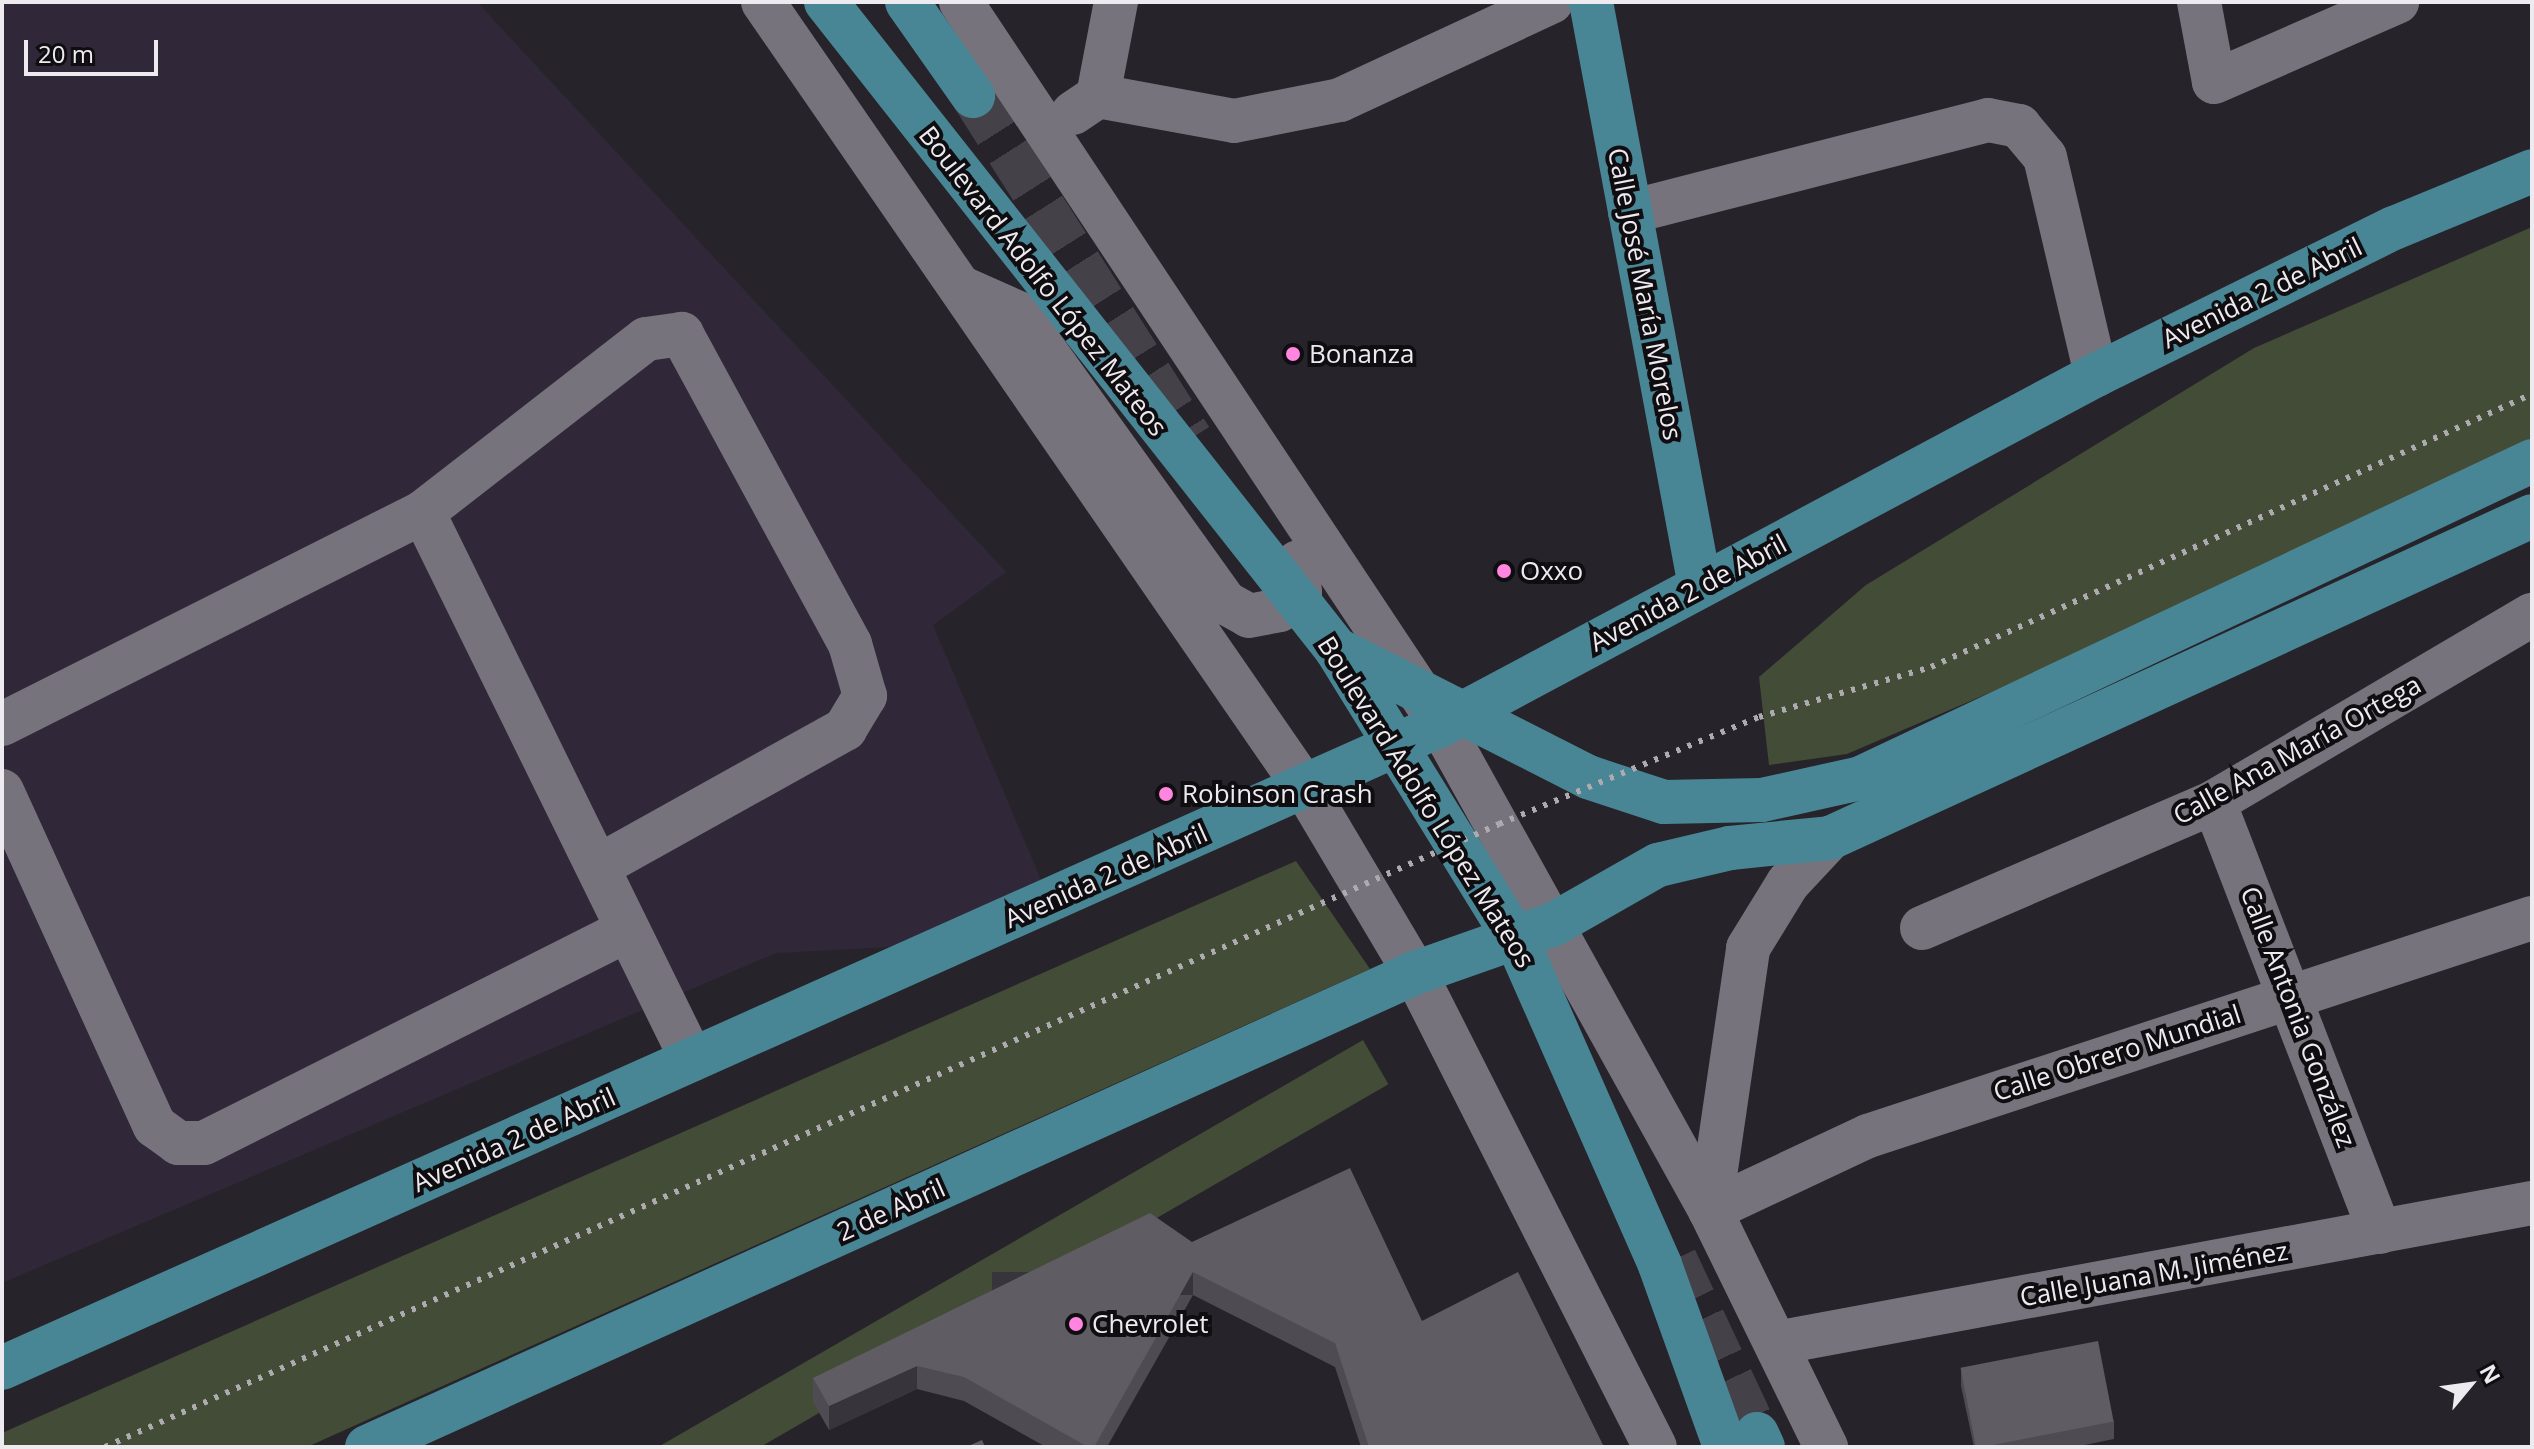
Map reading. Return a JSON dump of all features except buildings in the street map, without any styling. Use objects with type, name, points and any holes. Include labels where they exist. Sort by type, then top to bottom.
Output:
[{"type":"main road","points":[[907,2],[973,96]]},
{"type":"main road","name":"Calle José María Morelos","points":[[1591,2],[1700,586]]},
{"type":"main road","name":"Boulevard Adolfo López Mateos","points":[[831,9],[1336,649],[1519,945],[1660,1265],[1748,1443]]},
{"type":"main road","name":"Avenida 2 de Abril","points":[[2,1368],[1441,725],[2096,375],[2394,228],[2532,171]]},
{"type":"main road","points":[[1336,649],[1588,777],[1664,802],[1762,800],[1861,778],[2532,461]]},
{"type":"main road","name":"2 de Abril","points":[[367,1447],[1415,973],[1554,924],[1658,865],[1730,848],[1830,838],[2532,516]]},
{"type":"street","points":[[763,2],[1305,788],[1415,973],[1655,1447]]},
{"type":"street","name":"Boulevard Adolfo López Mateos","points":[[961,2],[1441,725],[1710,1210],[1826,1447]]},
{"type":"street","points":[[1098,96],[1116,2]]},
{"type":"street","points":[[1048,130],[1098,96],[1234,121],[1340,100],[1551,2]]},
{"type":"street","points":[[2199,2],[2214,82],[2397,2]]},
{"type":"street","points":[[1630,212],[1988,120],[2019,126],[2045,157],[2096,375]]},
{"type":"street","points":[[960,287],[1018,313],[1207,586],[1237,610],[1261,616],[1300,593],[1297,557],[1252,490],[1234,412]]},
{"type":"street","points":[[2,724],[423,512],[646,339],[682,334],[850,644],[865,696],[845,729],[599,866]]},
{"type":"street","points":[[423,512],[692,1060]]},
{"type":"street","name":"Calle Ana María Ortega","points":[[1922,928],[2214,802],[2532,615]]},
{"type":"street","points":[[2,791],[155,1126],[178,1143],[204,1143],[627,930]]},
{"type":"street","name":"Calle Antonia González","points":[[2214,802],[2380,1232]]},
{"type":"street","points":[[1710,1210],[1748,948],[1788,883],[1830,838]]},
{"type":"street","name":"Calle Obrero Mundial","points":[[1710,1210],[1868,1136],[2532,918]]},
{"type":"street","name":"Calle Juana M. Jiménez","points":[[1776,1343],[2532,1203]]},
{"type":"shaded area","points":[[2,2],[477,2],[1006,572],[933,625],[1044,887],[930,945],[776,953],[2,1283]]},
{"type":"green space","points":[[2532,227],[2532,460],[1847,754],[1769,765],[1759,677],[1866,585],[2254,348]]},
{"type":"green space","points":[[1296,861],[1370,969],[307,1447],[2,1447],[2,1433]]},
{"type":"green space","points":[[1363,1040],[1388,1084],[760,1447],[658,1447]]},
{"type":"tunnel","points":[[973,96],[1191,439]]},
{"type":"tunnel","points":[[1675,1259],[1757,1434]]},
{"type":"railway","points":[[105,1447],[1499,824],[1759,717],[1931,667],[2532,394]]},
{"type":"place","name":"Bonanza","points":[[1293,354]]},
{"type":"place","name":"Oxxo","points":[[1504,571]]},
{"type":"place","name":"Robinson Crash","points":[[1166,794]]},
{"type":"place","name":"Chevrolet","points":[[1076,1324]]}]
